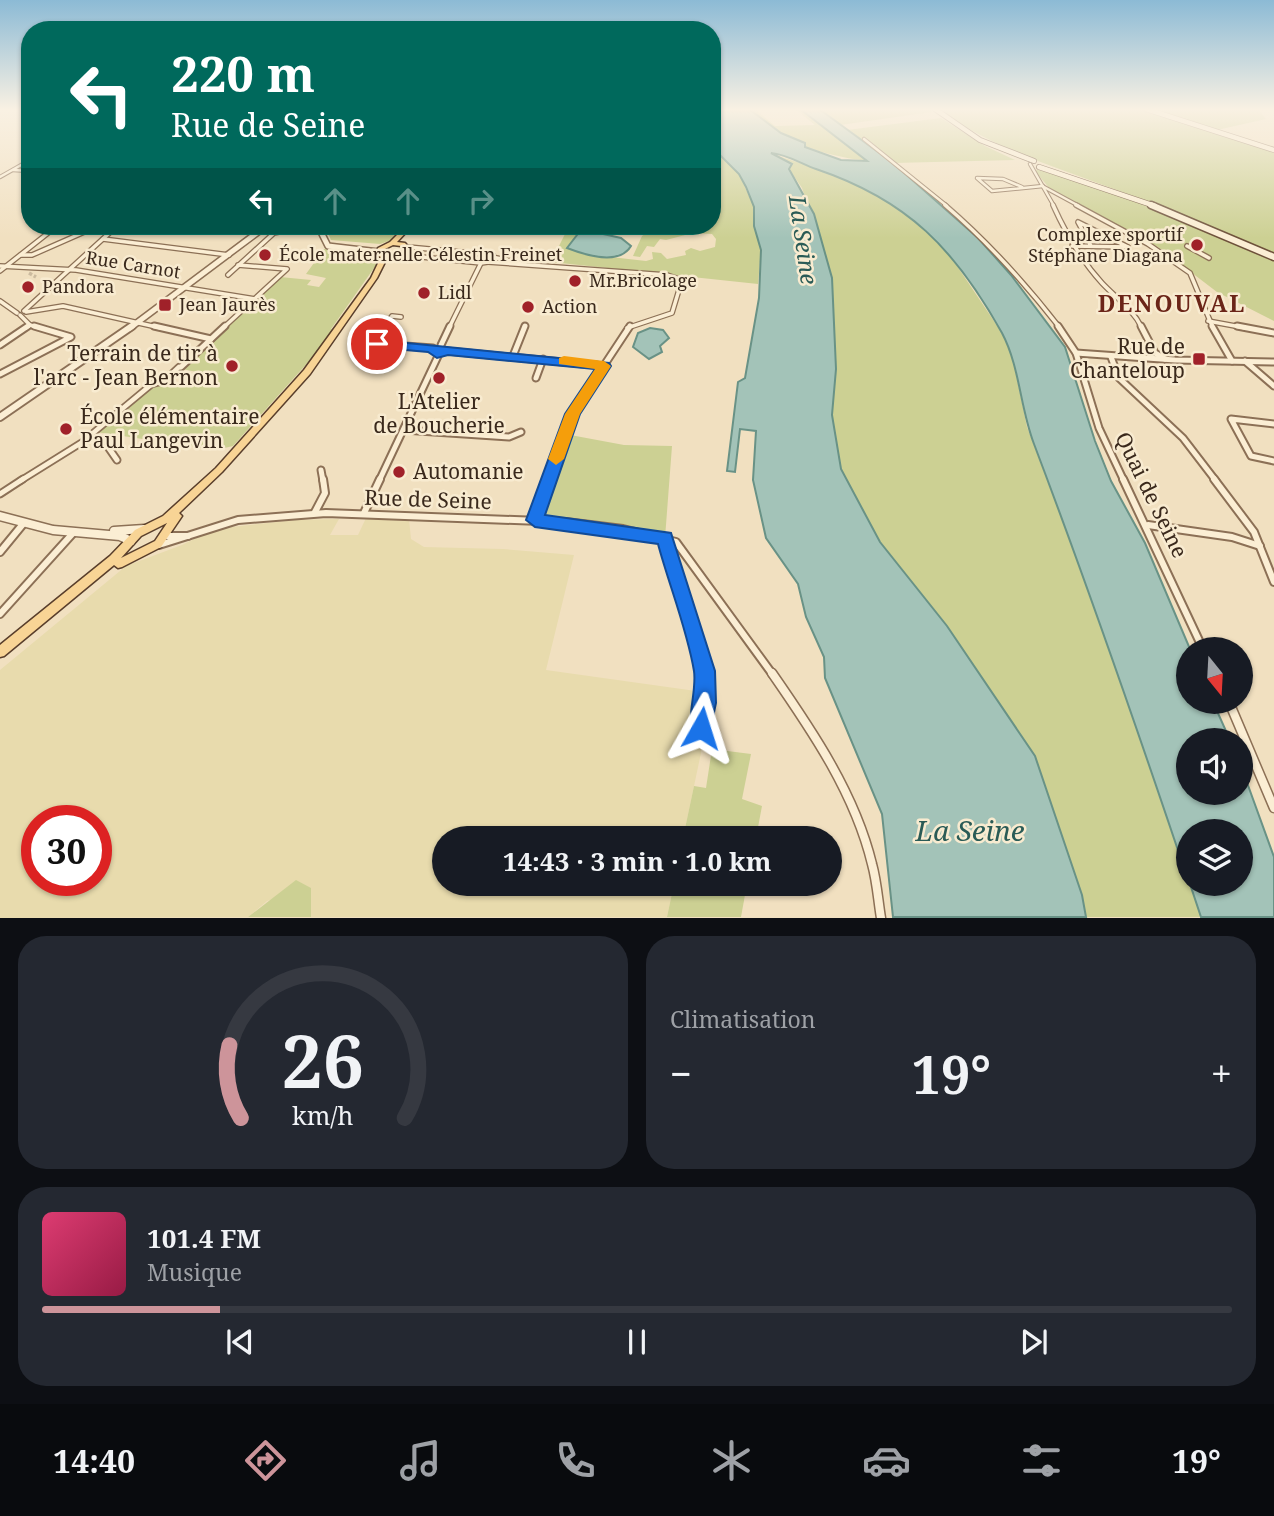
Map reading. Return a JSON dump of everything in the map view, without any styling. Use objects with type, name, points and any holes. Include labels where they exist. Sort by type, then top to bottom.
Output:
[{"type":"main road","points":[[1007,152],[1039,168],[1158,207],[1274,257]]},
{"type":"main road","points":[[374,278],[382,252],[400,235]]},
{"type":"main road","points":[[133,545],[154,547],[252,443],[374,278],[393,257],[402,255],[408,235]]},
{"type":"main road","points":[[392,243],[405,245]]},
{"type":"main road","points":[[382,252],[393,257]]},
{"type":"main road","points":[[0,652],[133,545],[219,470],[307,372]]},
{"type":"main road","points":[[150,528],[164,535]]},
{"type":"main road","points":[[0,660],[120,562],[133,545]]},
{"type":"street","name":"Quai de Seine","points":[[880,152],[967,224],[1034,294],[1076,354],[1099,428],[1148,526],[1198,637]]},
{"type":"street","points":[[0,177],[21,165]]},
{"type":"street","points":[[1039,168],[1043,186],[1072,246],[1102,283],[1136,316],[1160,358]]},
{"type":"street","points":[[13,170],[21,171]]},
{"type":"street","points":[[1021,187],[1003,179],[977,178],[992,191],[1043,186],[1157,249],[1192,275],[1208,321],[1232,361]]},
{"type":"street","points":[[1049,197],[1060,196]]},
{"type":"street","points":[[1072,246],[1128,247],[1085,223],[1077,223],[1091,246]]},
{"type":"street","points":[[2,268],[46,235]]},
{"type":"street","points":[[20,255],[32,255],[78,235]]},
{"type":"street","points":[[22,313],[107,235]]},
{"type":"street","points":[[0,417],[138,323],[229,255],[247,235]]},
{"type":"street","points":[[228,275],[272,235]]},
{"type":"street","points":[[322,235],[332,247],[382,252]]},
{"type":"street","points":[[103,239],[229,255]]},
{"type":"street","points":[[405,245],[491,253],[492,257],[526,264]]},
{"type":"street","points":[[1186,246],[1209,258]]},
{"type":"street","points":[[473,260],[478,253]]},
{"type":"street","points":[[402,255],[667,275],[680,290],[672,313],[627,327],[620,344],[572,414],[535,520]]},
{"type":"street","points":[[488,262],[492,257]]},
{"type":"street","points":[[441,345],[481,263]]},
{"type":"street","points":[[0,494],[81,443],[152,384],[164,381],[255,299],[286,267],[238,265]]},
{"type":"street","name":"Rue Carnot","points":[[2,268],[71,270],[255,299]]},
{"type":"street","points":[[0,301],[22,313],[30,325],[71,337],[0,374]]},
{"type":"street","points":[[22,313],[63,306],[211,339]]},
{"type":"street","points":[[401,317],[392,316],[378,335],[377,344],[433,348],[441,345],[447,347],[447,351]]},
{"type":"street","points":[[1208,321],[1274,333]]},
{"type":"street","points":[[0,345],[30,325]]},
{"type":"street","points":[[513,356],[525,326]]},
{"type":"street","points":[[433,348],[433,353],[439,354],[447,351],[604,366]]},
{"type":"street","points":[[1113,357],[1152,348]]},
{"type":"street","points":[[364,513],[439,354]]},
{"type":"street","points":[[1076,354],[1274,362]]},
{"type":"street","points":[[1113,357],[1119,378],[1183,439],[1254,532],[1274,582]]},
{"type":"street","points":[[536,378],[543,359]]},
{"type":"street","points":[[1245,360],[1274,386]]},
{"type":"street","points":[[1274,424],[1231,419],[1251,456],[1274,461]]},
{"type":"street","points":[[404,430],[509,437],[522,432]]},
{"type":"street","points":[[107,447],[117,460]]},
{"type":"street","points":[[315,512],[325,493],[321,470]]},
{"type":"street","name":"Rue de Seine","points":[[154,547],[182,541],[216,524],[315,512],[535,520],[665,538]]},
{"type":"street","points":[[0,516],[23,524],[78,533],[120,536],[133,545]]},
{"type":"street","points":[[0,552],[23,524]]},
{"type":"street","points":[[1148,526],[1232,537],[1260,546]]},
{"type":"street","points":[[0,614],[78,533],[150,528]]},
{"type":"street","name":"Rue de Seine","points":[[164,535],[191,536]]},
{"type":"street","points":[[665,538],[676,542],[786,693],[845,789],[869,844],[878,882],[881,918]]},
{"type":"street","points":[[665,538],[704,671],[705,703],[701,728]]},
{"type":"street","points":[[1234,714],[1274,808]]},
{"type":"shaded area","points":[[366,518],[409,519],[411,539],[424,547],[503,549],[574,555],[546,670],[703,692],[701,753],[686,826],[432,826],[432,896],[671,896],[667,917],[311,917],[311,888],[267,901],[248,917],[0,918],[0,670],[126,566],[182,545],[214,529],[295,520],[339,519],[330,535],[358,535]]},
{"type":"green space","points":[[823,152],[857,152],[868,160],[847,158]]},
{"type":"green space","points":[[877,152],[998,152],[1015,160],[893,163]]},
{"type":"green space","points":[[1017,152],[1274,152],[1274,255],[1173,211]]},
{"type":"green space","points":[[769,153],[843,177],[877,193],[909,215],[951,257],[1000,330],[1012,355],[1027,427],[1108,639],[1176,842],[1176,896],[1194,896],[1201,917],[1086,917],[1082,894],[947,626],[879,542],[841,469],[832,415],[836,369],[832,278],[802,188],[789,169]]},
{"type":"green space","points":[[721,156],[739,174],[754,207],[754,226],[761,250],[758,284],[551,262],[564,235],[578,235],[567,248],[593,255],[646,261],[653,259],[652,252],[661,253],[667,259],[686,255],[685,251],[691,248],[700,251],[715,247],[716,239],[713,235],[721,235]]},
{"type":"green space","name":"Complexe sportif Stéphane Diagana","points":[[1039,169],[1134,201],[1274,261],[1274,321],[1217,292],[1158,247],[1050,189],[1035,171]]},
{"type":"green space","points":[[329,235],[400,235],[380,244],[331,240]]},
{"type":"green space","points":[[685,235],[660,239],[654,247],[647,246],[640,257],[633,256],[642,236]]},
{"type":"green space","points":[[324,249],[373,254],[379,261],[331,329],[337,330],[233,446],[216,450],[96,432],[110,420],[117,420],[153,385],[164,381],[188,387],[202,373],[182,369],[280,277],[311,280],[307,285],[319,287],[326,278],[306,274]]},
{"type":"green space","points":[[565,434],[624,445],[672,446],[665,538],[535,520]]},
{"type":"green space","points":[[712,749],[751,754],[742,799],[762,806],[758,826],[686,826],[694,786],[706,788]]},
{"type":"green space","points":[[296,880],[311,888],[311,917],[248,917]]},
{"type":"green space","points":[[671,896],[745,896],[741,917],[667,917]]},
{"type":"water","name":"La Seine","points":[[721,152],[818,152],[841,160],[867,161],[855,152],[878,152],[978,238],[1011,275],[1065,347],[1095,441],[1111,481],[1145,543],[1185,637],[1176,637],[1176,714],[1218,714],[1225,728],[1176,728],[1176,805],[1253,805],[1253,799],[1274,857],[1274,917],[1201,917],[1194,896],[1253,896],[1253,819],[1176,819],[1176,845],[1029,430],[1008,346],[984,303],[947,252],[903,212],[848,182],[788,157],[771,153],[792,164],[789,169],[814,214],[832,278],[836,369],[832,415],[841,469],[880,542],[947,626],[1035,756],[1082,895],[1086,917],[893,917],[882,814],[825,678],[824,657],[806,617],[798,584],[766,538],[753,480],[756,431],[740,429],[735,472],[727,471],[738,382],[745,378],[759,298],[761,250],[754,226],[754,207],[739,174],[721,156]]},
{"type":"water","points":[[577,235],[608,235],[621,238],[631,246],[626,252],[610,257],[592,256],[567,248]]},
{"type":"water","points":[[650,328],[663,330],[669,338],[660,346],[662,352],[649,359],[633,347],[638,333]]},
{"type":"tunnel","points":[[29,273],[36,277]]},
{"type":"slow traffic","points":[[556,459],[572,414],[604,366],[564,361]]},
{"type":"place","name":"Complexe sportif Stéphane Diagana","points":[[1197,245]]},
{"type":"place","name":"École maternelle Célestin Freinet","points":[[265,255]]},
{"type":"place","name":"Mr.Bricolage","points":[[575,281]]},
{"type":"place","name":"Pandora","points":[[28,287]]},
{"type":"place","name":"Lidl","points":[[424,293]]},
{"type":"place","name":"Jean Jaurès","points":[[165,305]]},
{"type":"place","name":"Action","points":[[528,307]]},
{"type":"place","name":"Rue de Chanteloup","points":[[1199,359]]},
{"type":"place","name":"Terrain de tir à l'arc - Jean Bernon","points":[[232,366]]},
{"type":"place","name":"L'Atelier de Boucherie","points":[[439,378]]},
{"type":"place","name":"École élémentaire Paul Langevin","points":[[66,429]]},
{"type":"place","name":"Automanie","points":[[399,472]]},
{"type":"district","name":"DENOUVAL","points":[[1172,304]]},
{"type":"route","points":[[377,344],[433,348],[432,352],[437,354],[447,351],[604,366],[572,414],[535,520],[665,538],[704,671],[705,703],[701,728]]}]
